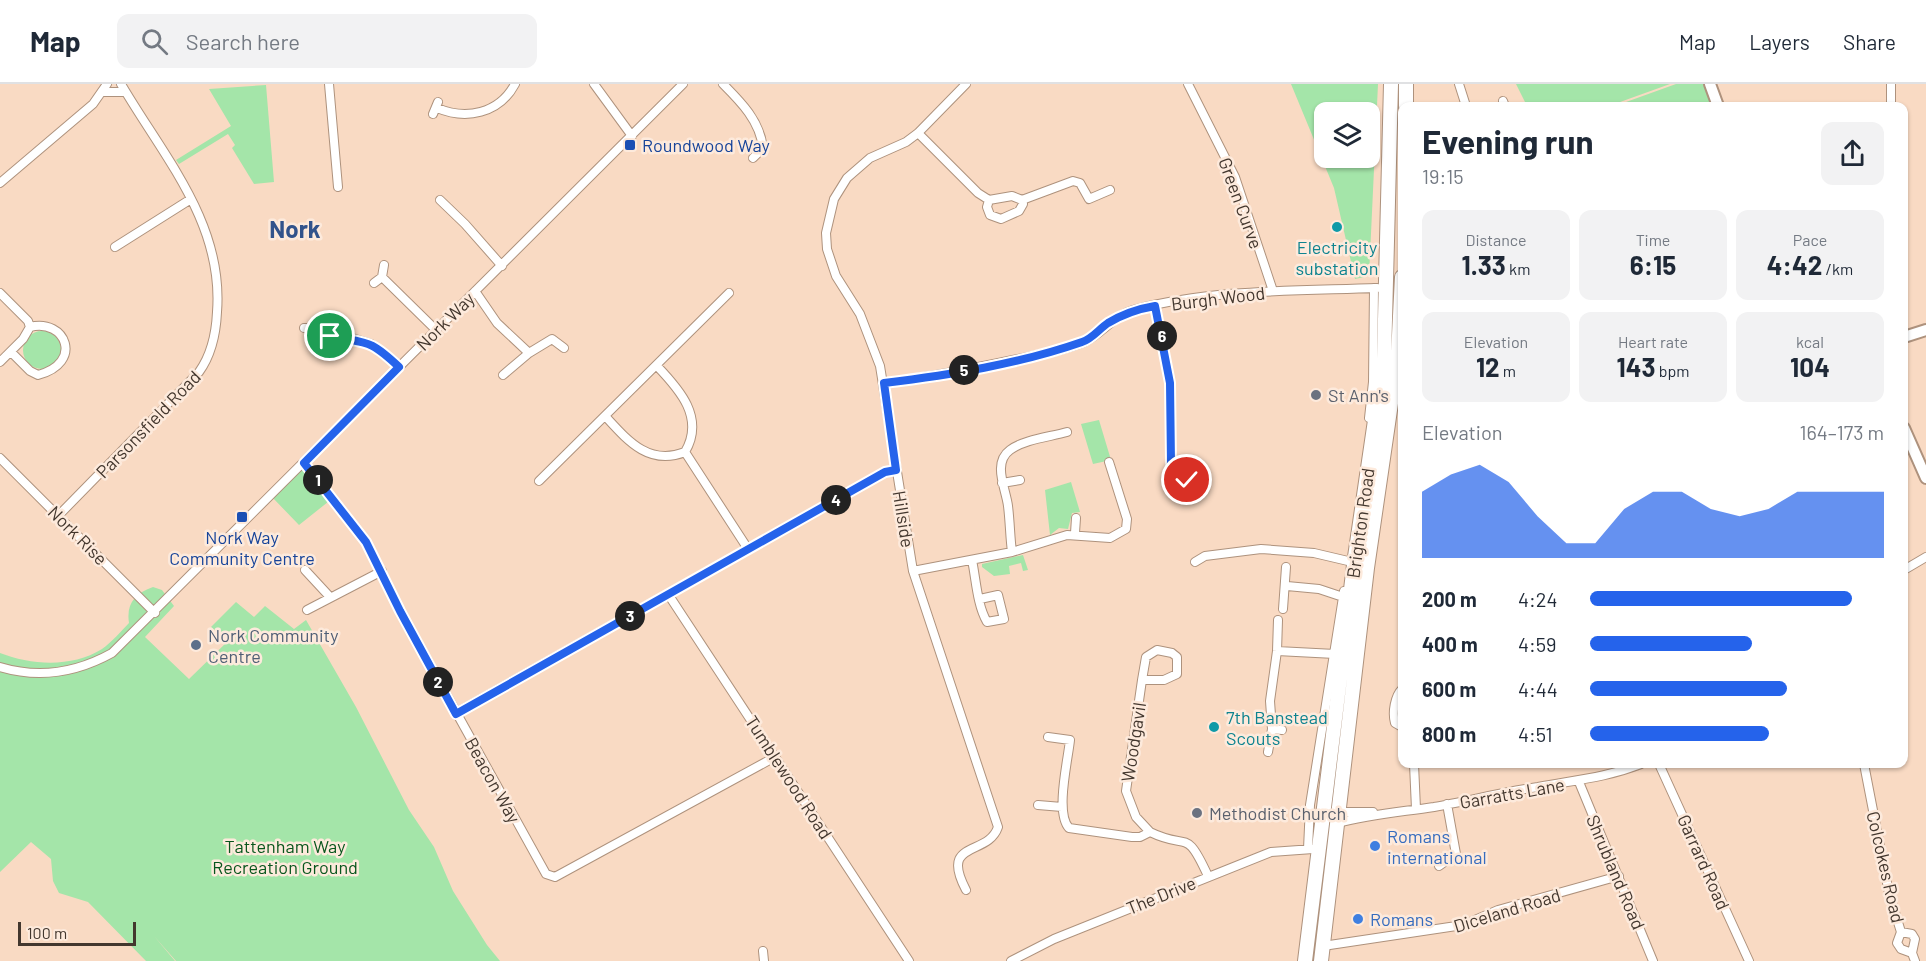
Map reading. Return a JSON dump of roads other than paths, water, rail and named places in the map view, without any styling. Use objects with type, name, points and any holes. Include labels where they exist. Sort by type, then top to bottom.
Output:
[{"type":"highway","name":"Brighton Road","points":[[1305,961],[1313,849],[1384,359],[1381,288],[1391,84]]},
{"type":"highway","points":[[1406,84],[1406,102]]},
{"type":"highway","name":"Brighton Road","points":[[1321,961],[1367,568],[1398,355]]},
{"type":"highway","points":[[1307,947],[1314,929],[1329,821],[1334,814],[1339,817]]},
{"type":"main road","points":[[1710,84],[1717,102]]},
{"type":"main road","points":[[1908,337],[1926,330]]},
{"type":"main road","points":[[1908,437],[1926,478]]},
{"type":"street","name":"Parsonsfield Road","points":[[58,516],[199,372],[211,350],[216,328],[217,272],[208,234],[191,199],[121,84]]},
{"type":"street","points":[[328,84],[338,187]]},
{"type":"street","points":[[436,108],[459,115],[484,112],[505,98],[515,84]]},
{"type":"street","points":[[594,84],[632,136]]},
{"type":"street","name":"Nork Way","points":[[0,667],[17,672],[38,674],[79,669],[112,653],[683,84]]},
{"type":"street","points":[[723,84],[746,108],[759,131],[763,148],[753,158]]},
{"type":"street","name":"Hillside","points":[[966,84],[918,133],[906,142],[870,158],[856,169],[840,188],[827,222],[827,249],[831,263],[868,332],[884,383],[896,470],[914,571],[998,827],[994,834],[966,852],[958,862],[957,873],[966,890]]},
{"type":"street","name":"Green Curve","points":[[1188,84],[1235,177],[1273,291]]},
{"type":"street","points":[[1459,84],[1465,102]]},
{"type":"street","points":[[1891,84],[1891,102]]},
{"type":"street","points":[[0,183],[87,110],[106,88],[125,92]]},
{"type":"street","points":[[918,133],[978,194],[990,200],[1012,196],[1022,200],[1073,181],[1080,183],[1089,199],[1110,190]]},
{"type":"street","points":[[115,247],[191,199]]},
{"type":"street","points":[[440,200],[502,266]]},
{"type":"street","points":[[990,200],[987,207],[990,215],[1001,219],[1019,211],[1023,204],[1022,200]]},
{"type":"street","points":[[443,218],[450,210]]},
{"type":"street","points":[[374,283],[382,277],[384,265]]},
{"type":"street","points":[[382,277],[436,330]]},
{"type":"street","name":"Burgh Wood","points":[[884,383],[921,379],[1045,353],[1086,341],[1106,324],[1130,311],[1155,306],[1217,296],[1273,291],[1381,288]]},
{"type":"street","name":"Brighton Road","points":[[1313,849],[1310,805],[1335,654],[1373,382],[1381,288]]},
{"type":"street","points":[[475,291],[497,323],[529,353]]},
{"type":"street","points":[[539,481],[606,417],[729,292]]},
{"type":"street","points":[[0,293],[28,321],[30,327],[28,333],[0,362]]},
{"type":"street","points":[[1155,306],[1170,383],[1171,463],[1174,473]]},
{"type":"street","points":[[315,328],[318,319]]},
{"type":"street","points":[[11,352],[34,374],[52,370],[65,356],[68,348],[66,341],[43,325],[30,327]]},
{"type":"street","points":[[304,328],[315,328],[330,336],[352,338],[371,344],[399,367]]},
{"type":"street","points":[[503,375],[529,353],[552,339],[564,348]]},
{"type":"street","points":[[657,366],[679,390],[690,408],[693,429],[685,452]]},
{"type":"street","points":[[606,417],[638,449],[663,457],[685,452]]},
{"type":"street","points":[[1012,552],[1008,502],[1002,483],[1002,465],[1008,451],[1067,432]]},
{"type":"street","points":[[685,452],[748,549]]},
{"type":"street","name":"Nork Rise","points":[[0,458],[154,613]]},
{"type":"street","points":[[914,571],[1012,552],[1075,533],[1110,538],[1126,529],[1127,519],[1109,462]]},
{"type":"street","name":"Beacon Way","points":[[304,463],[357,527],[456,714],[549,877],[555,877],[776,757]]},
{"type":"street","points":[[456,714],[885,472],[896,470]]},
{"type":"street","points":[[1002,483],[1020,480]]},
{"type":"street","points":[[1075,533],[1076,518]]},
{"type":"street","points":[[1195,562],[1205,556],[1261,549],[1314,553],[1348,561]]},
{"type":"street","points":[[1908,568],[1926,557]]},
{"type":"street","points":[[972,560],[980,599]]},
{"type":"street","points":[[1283,609],[1287,586],[1286,567]]},
{"type":"street","points":[[305,570],[330,597]]},
{"type":"street","points":[[308,610],[382,571]]},
{"type":"street","points":[[1287,586],[1319,589],[1343,597]]},
{"type":"street","name":"Tumblewood Road","points":[[668,594],[909,961]]},
{"type":"street","points":[[1268,752],[1272,729],[1270,708],[1277,651],[1278,620]]},
{"type":"street","name":"Woodgavil","points":[[1142,680],[1172,678],[1178,674],[1177,657],[1165,651],[1150,652],[1146,657],[1142,680],[1125,791],[1136,817],[1150,832]]},
{"type":"street","points":[[1277,651],[1335,654]]},
{"type":"street","points":[[1398,694],[1394,717],[1395,723],[1398,725]]},
{"type":"street","points":[[1272,729],[1282,730]]},
{"type":"street","points":[[1048,737],[1070,740],[1062,811],[1064,823],[1075,831],[1132,837],[1140,837],[1150,832],[1191,843],[1208,876]]},
{"type":"street","points":[[1414,768],[1416,809]]},
{"type":"street","name":"Garratts Lane","points":[[1339,817],[1416,809],[1541,786],[1579,782],[1631,768]]},
{"type":"street","name":"Garrard Road","points":[[1661,768],[1749,961]]},
{"type":"street","name":"Colcokes Road","points":[[1865,768],[1889,893],[1901,932],[1897,944],[1914,957]]},
{"type":"street","name":"Shrubland Road","points":[[1579,782],[1652,961]]},
{"type":"street","points":[[1439,866],[1456,854],[1447,804]]},
{"type":"street","points":[[1038,805],[1062,811]]},
{"type":"street","name":"The Drive","points":[[1015,960],[1208,876],[1271,852],[1313,849]]},
{"type":"street","name":"Diceland Road","points":[[1323,946],[1463,925],[1498,910],[1619,876]]},
{"type":"street","points":[[1901,932],[1912,934],[1915,939],[1914,957]]},
{"type":"street","points":[[764,951],[764,961]]},
{"type":"place","name":"Roundwood Way","points":[[630,145]]},
{"type":"place","name":"Electricity substation","points":[[1337,227]]},
{"type":"place","name":"St Ann's","points":[[1316,395]]},
{"type":"place","name":"Nork Way Community Centre","points":[[242,517]]},
{"type":"place","name":"Nork Community Centre","points":[[196,645]]},
{"type":"place","name":"7th Banstead Scouts","points":[[1214,727]]},
{"type":"place","name":"Methodist Church","points":[[1197,813]]},
{"type":"place","name":"Romans international","points":[[1375,846]]},
{"type":"place","name":"Romans","points":[[1358,919]]},
{"type":"district","name":"Nork","points":[[295,228]]},
{"type":"park label","name":"Tattenham Way Recreation Ground","points":[[285,856]]}]
